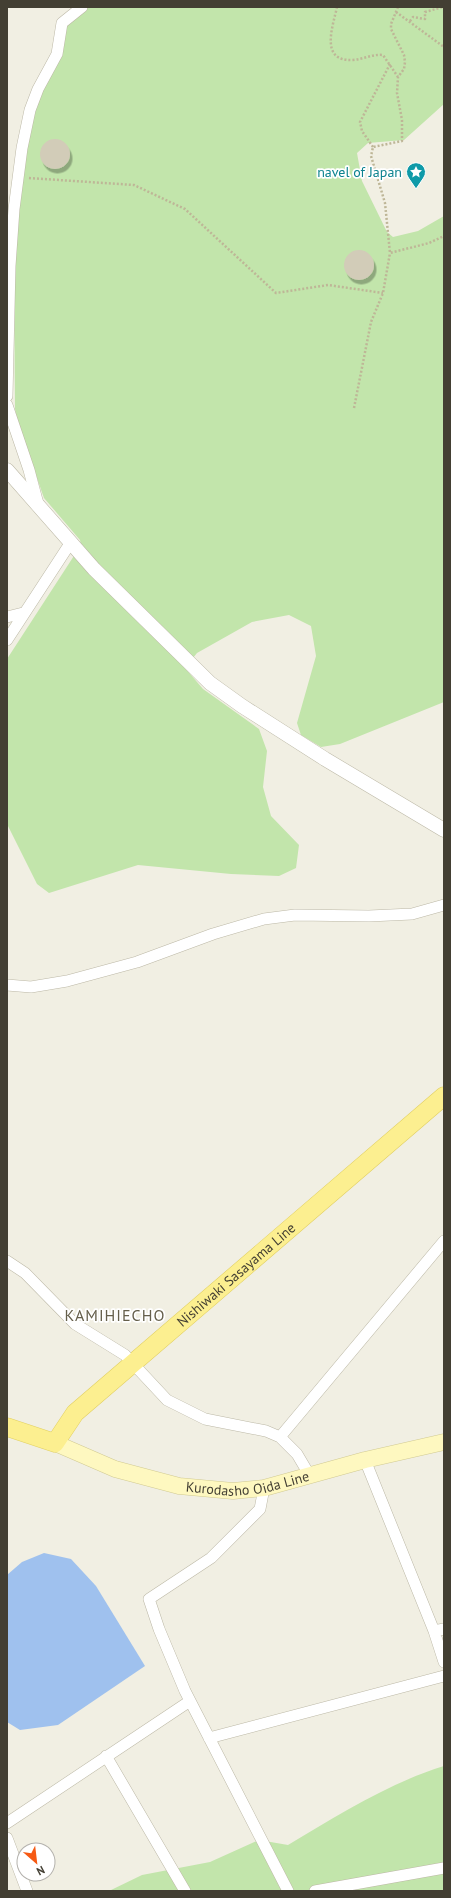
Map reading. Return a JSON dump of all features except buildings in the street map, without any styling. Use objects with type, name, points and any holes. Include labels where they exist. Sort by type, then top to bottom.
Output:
[{"type":"main road","name":"Nishiwaki Sasayama Line","points":[[55,1443],[75,1413],[444,1096]]},
{"type":"main road","points":[[7,1427],[55,1443]]},
{"type":"main road","name":"Kurodasho Oida Line","points":[[55,1443],[116,1469],[179,1486],[233,1491],[264,1488],[365,1460],[444,1442]]},
{"type":"street","points":[[7,396],[10,266],[22,148],[30,110],[38,89],[57,54],[62,23],[82,7]]},
{"type":"street","points":[[7,405],[29,470],[38,505]]},
{"type":"street","points":[[7,470],[94,568],[210,683],[242,706],[319,755],[444,830]]},
{"type":"street","points":[[7,640],[23,613],[71,542]]},
{"type":"street","points":[[7,617],[23,613]]},
{"type":"street","points":[[7,985],[31,987],[67,981],[138,962],[213,934],[264,920],[295,915],[369,916],[412,914],[444,905]]},
{"type":"street","points":[[280,1437],[444,1241]]},
{"type":"street","points":[[7,1261],[25,1273],[75,1324],[125,1355],[167,1400],[205,1419],[266,1432],[280,1437],[297,1454],[310,1476]]},
{"type":"street","points":[[365,1460],[439,1630],[444,1662]]},
{"type":"street","points":[[264,1488],[260,1509],[211,1558],[149,1599],[159,1629],[190,1701],[288,1891]]},
{"type":"street","points":[[209,1738],[444,1676]]},
{"type":"street","points":[[7,1823],[190,1701]]},
{"type":"street","points":[[106,1756],[185,1891]]},
{"type":"street","points":[[7,1838],[27,1891]]},
{"type":"street","points":[[315,1891],[444,1868]]},
{"type":"path","points":[[337,7],[329,40],[332,50],[338,57],[344,60],[355,60],[373,54],[383,55],[398,77]]},
{"type":"path","points":[[373,147],[402,141],[402,120],[397,93],[398,77],[404,69],[405,62],[404,55],[391,24],[398,7]]},
{"type":"path","points":[[410,21],[413,17],[425,19],[425,12],[444,8]]},
{"type":"path","points":[[396,12],[444,47]]},
{"type":"path","points":[[354,408],[371,322],[383,293],[390,253],[385,203],[371,156],[373,147],[362,131],[360,122],[390,64]]},
{"type":"path","points":[[18,178],[134,185],[185,209],[276,293],[328,284],[383,293]]},
{"type":"path","points":[[390,253],[429,243],[444,236]]},
{"type":"green space","points":[[89,7],[444,7],[444,104],[404,140],[368,143],[357,153],[362,181],[387,232],[393,237],[418,231],[444,216],[444,702],[340,744],[321,747],[301,735],[297,723],[316,656],[311,626],[289,615],[252,622],[197,653],[185,668],[203,689],[259,729],[267,751],[263,787],[271,816],[299,845],[296,868],[279,876],[231,874],[138,865],[49,893],[37,884],[7,824],[7,659],[81,545],[80,540],[44,498],[18,424],[15,409],[14,267],[21,189],[30,126],[66,27],[73,18]]},
{"type":"green space","points":[[444,1766],[444,1891],[109,1891],[142,1875],[210,1862],[259,1840],[288,1845],[345,1811],[403,1781]]},
{"type":"water","points":[[44,1553],[71,1559],[96,1586],[145,1666],[58,1725],[20,1730],[7,1722],[7,1575],[22,1562]]},
{"type":"place","name":"navel of Japan","points":[[416,189]]},
{"type":"district","name":"KAMIHIECHO","points":[[115,1315]]}]
